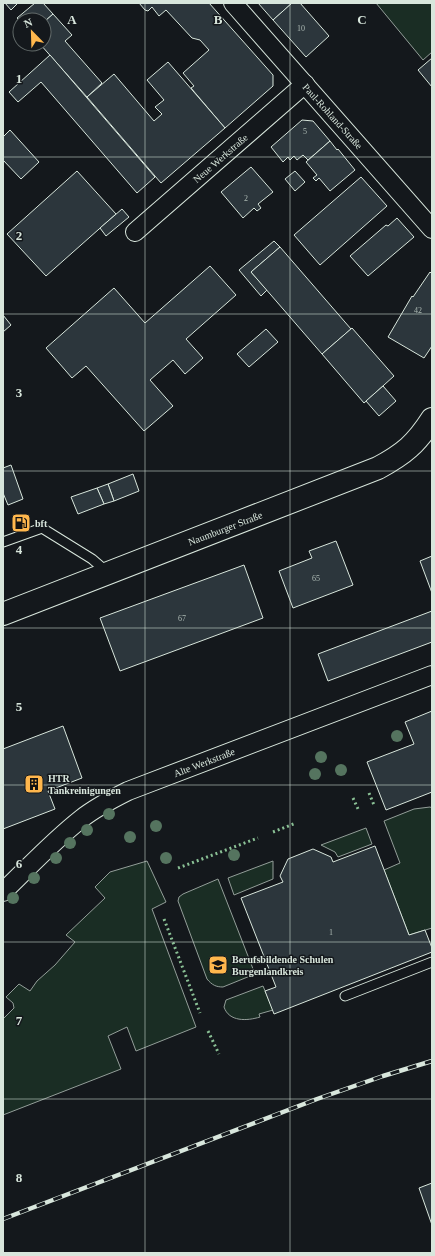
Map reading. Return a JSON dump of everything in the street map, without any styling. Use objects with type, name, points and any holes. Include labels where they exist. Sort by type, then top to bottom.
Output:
[{"type":"main road","name":"Naumburger Straße","points":[[3,614],[378,468],[393,460],[412,446],[432,419]]},
{"type":"street","name":"Paul-Rohland-Straße","points":[[233,3],[432,230]]},
{"type":"street","name":"Neue Werkstraße","points":[[135,232],[305,84]]},
{"type":"street","name":"Alte Werkstraße","points":[[3,892],[66,832],[82,818],[104,803],[128,791],[432,675]]},
{"type":"lane","points":[[3,542],[42,528],[92,559],[108,573]]},
{"type":"lane","points":[[345,996],[432,962]]},
{"type":"green space","points":[[376,3],[432,3],[432,52],[423,60]]},
{"type":"green space","points":[[432,808],[432,928],[409,935],[384,870],[400,863],[384,821],[414,809]]},
{"type":"green space","points":[[366,828],[372,844],[338,857],[335,852],[321,845]]},
{"type":"green space","points":[[147,861],[166,902],[152,909],[196,1027],[136,1051],[127,1027],[108,1036],[121,1069],[3,1115],[3,1019],[14,1008],[13,1003],[6,997],[19,984],[30,991],[37,981],[55,965],[75,942],[66,935],[105,898],[95,887],[110,872]]},
{"type":"green space","points":[[273,861],[273,879],[234,895],[228,878]]},
{"type":"green space","points":[[218,879],[255,974],[223,987],[214,985],[207,979],[178,901],[179,897],[183,894]]},
{"type":"green space","points":[[263,986],[273,1010],[259,1014],[260,1017],[244,1020],[234,1018],[226,1012],[224,1007],[226,1000]]},
{"type":"building","points":[[5,3],[18,3],[11,10]]},
{"type":"building","points":[[35,3],[43,3],[51,12],[24,12]]},
{"type":"building","points":[[139,3],[209,3],[273,75],[273,86],[225,128],[191,88],[194,86],[183,73],[209,50],[200,40],[192,38],[166,10],[159,16],[152,7],[148,11],[145,10]]},
{"type":"building","points":[[258,3],[292,3],[273,20]]},
{"type":"building","points":[[292,3],[300,3],[329,36],[306,57],[273,20]]},
{"type":"building","points":[[53,14],[72,35],[65,41],[102,83],[87,97],[47,52],[52,52]]},
{"type":"building","points":[[50,55],[155,177],[137,193],[41,82],[18,102],[9,92]]},
{"type":"building","points":[[432,58],[432,87],[418,70]]},
{"type":"building","points":[[168,62],[225,128],[161,183],[87,97],[114,74],[154,121],[162,114],[155,107],[164,100],[147,80]]},
{"type":"building","points":[[302,120],[313,121],[330,141],[308,160],[303,155],[297,160],[294,156],[290,160],[288,157],[283,162],[271,147]]},
{"type":"building","points":[[10,130],[39,162],[21,179],[3,160],[3,137]]},
{"type":"building","points":[[330,141],[355,170],[330,191],[319,178],[316,181],[313,178],[317,175],[306,162]]},
{"type":"building","points":[[251,167],[273,192],[258,204],[261,208],[257,211],[254,208],[243,218],[221,192]]},
{"type":"building","points":[[77,171],[116,214],[46,276],[7,234]]},
{"type":"building","points":[[295,171],[305,182],[295,191],[285,179]]},
{"type":"building","points":[[361,177],[387,206],[320,265],[294,235]]},
{"type":"building","points":[[122,209],[129,217],[106,236],[100,228]]},
{"type":"building","points":[[397,218],[414,237],[368,276],[350,256],[386,225],[388,226]]},
{"type":"building","points":[[274,241],[280,247],[251,272],[267,290],[261,296],[239,270]]},
{"type":"building","points":[[280,247],[351,329],[322,354],[251,272]]},
{"type":"building","points":[[210,266],[236,295],[186,339],[203,358],[185,374],[173,360],[150,380],[173,406],[144,431],[86,366],[72,378],[46,348],[114,288],[145,323]]},
{"type":"building","points":[[430,272],[432,274],[432,346],[424,358],[388,337],[412,296],[413,297]]},
{"type":"building","points":[[3,315],[11,325],[3,332]]},
{"type":"building","points":[[352,328],[394,376],[364,403],[322,354]]},
{"type":"building","points":[[266,329],[278,342],[249,367],[237,354]]},
{"type":"building","points":[[383,386],[396,401],[379,416],[366,401]]},
{"type":"building","points":[[11,465],[23,499],[8,505],[3,493],[3,468]]},
{"type":"building","points":[[133,474],[139,491],[114,501],[108,484]]},
{"type":"building","points":[[108,484],[114,501],[104,504],[97,488]]},
{"type":"building","points":[[97,488],[104,504],[78,514],[71,497]]},
{"type":"building","points":[[336,541],[353,585],[293,608],[279,571],[312,558],[309,551]]},
{"type":"building","points":[[432,556],[432,593],[420,561]]},
{"type":"building","points":[[244,565],[263,618],[120,671],[100,618]]},
{"type":"building","points":[[432,611],[432,642],[328,681],[318,654]]},
{"type":"building","points":[[432,711],[432,792],[386,810],[367,762],[414,744],[405,722]]},
{"type":"building","name":"HTR Tankreinigungen","points":[[63,726],[82,778],[48,791],[55,809],[3,829],[3,749]]},
{"type":"building","points":[[375,846],[409,935],[425,930],[432,948],[432,952],[274,1014],[265,991],[276,987],[241,898],[283,882],[280,876],[288,859],[313,849],[331,857],[333,862]]},
{"type":"building","points":[[432,1183],[432,1225],[419,1188]]},
{"type":"railway","points":[[3,1219],[317,1099],[432,1061]]},
{"type":"hedge","points":[[369,793],[374,805]]},
{"type":"hedge","points":[[353,798],[359,811]]},
{"type":"hedge","points":[[273,832],[296,823]]},
{"type":"hedge","points":[[178,868],[258,838]]},
{"type":"hedge","points":[[164,919],[200,1013]]},
{"type":"hedge","points":[[208,1031],[219,1054]]},
{"type":"place","name":"bft","points":[[21,523]]},
{"type":"place","name":"HTR Tankreinigungen","points":[[34,784]]},
{"type":"place","name":"Berufsbildende Schulen Burgenlandkreis","points":[[218,965]]}]
